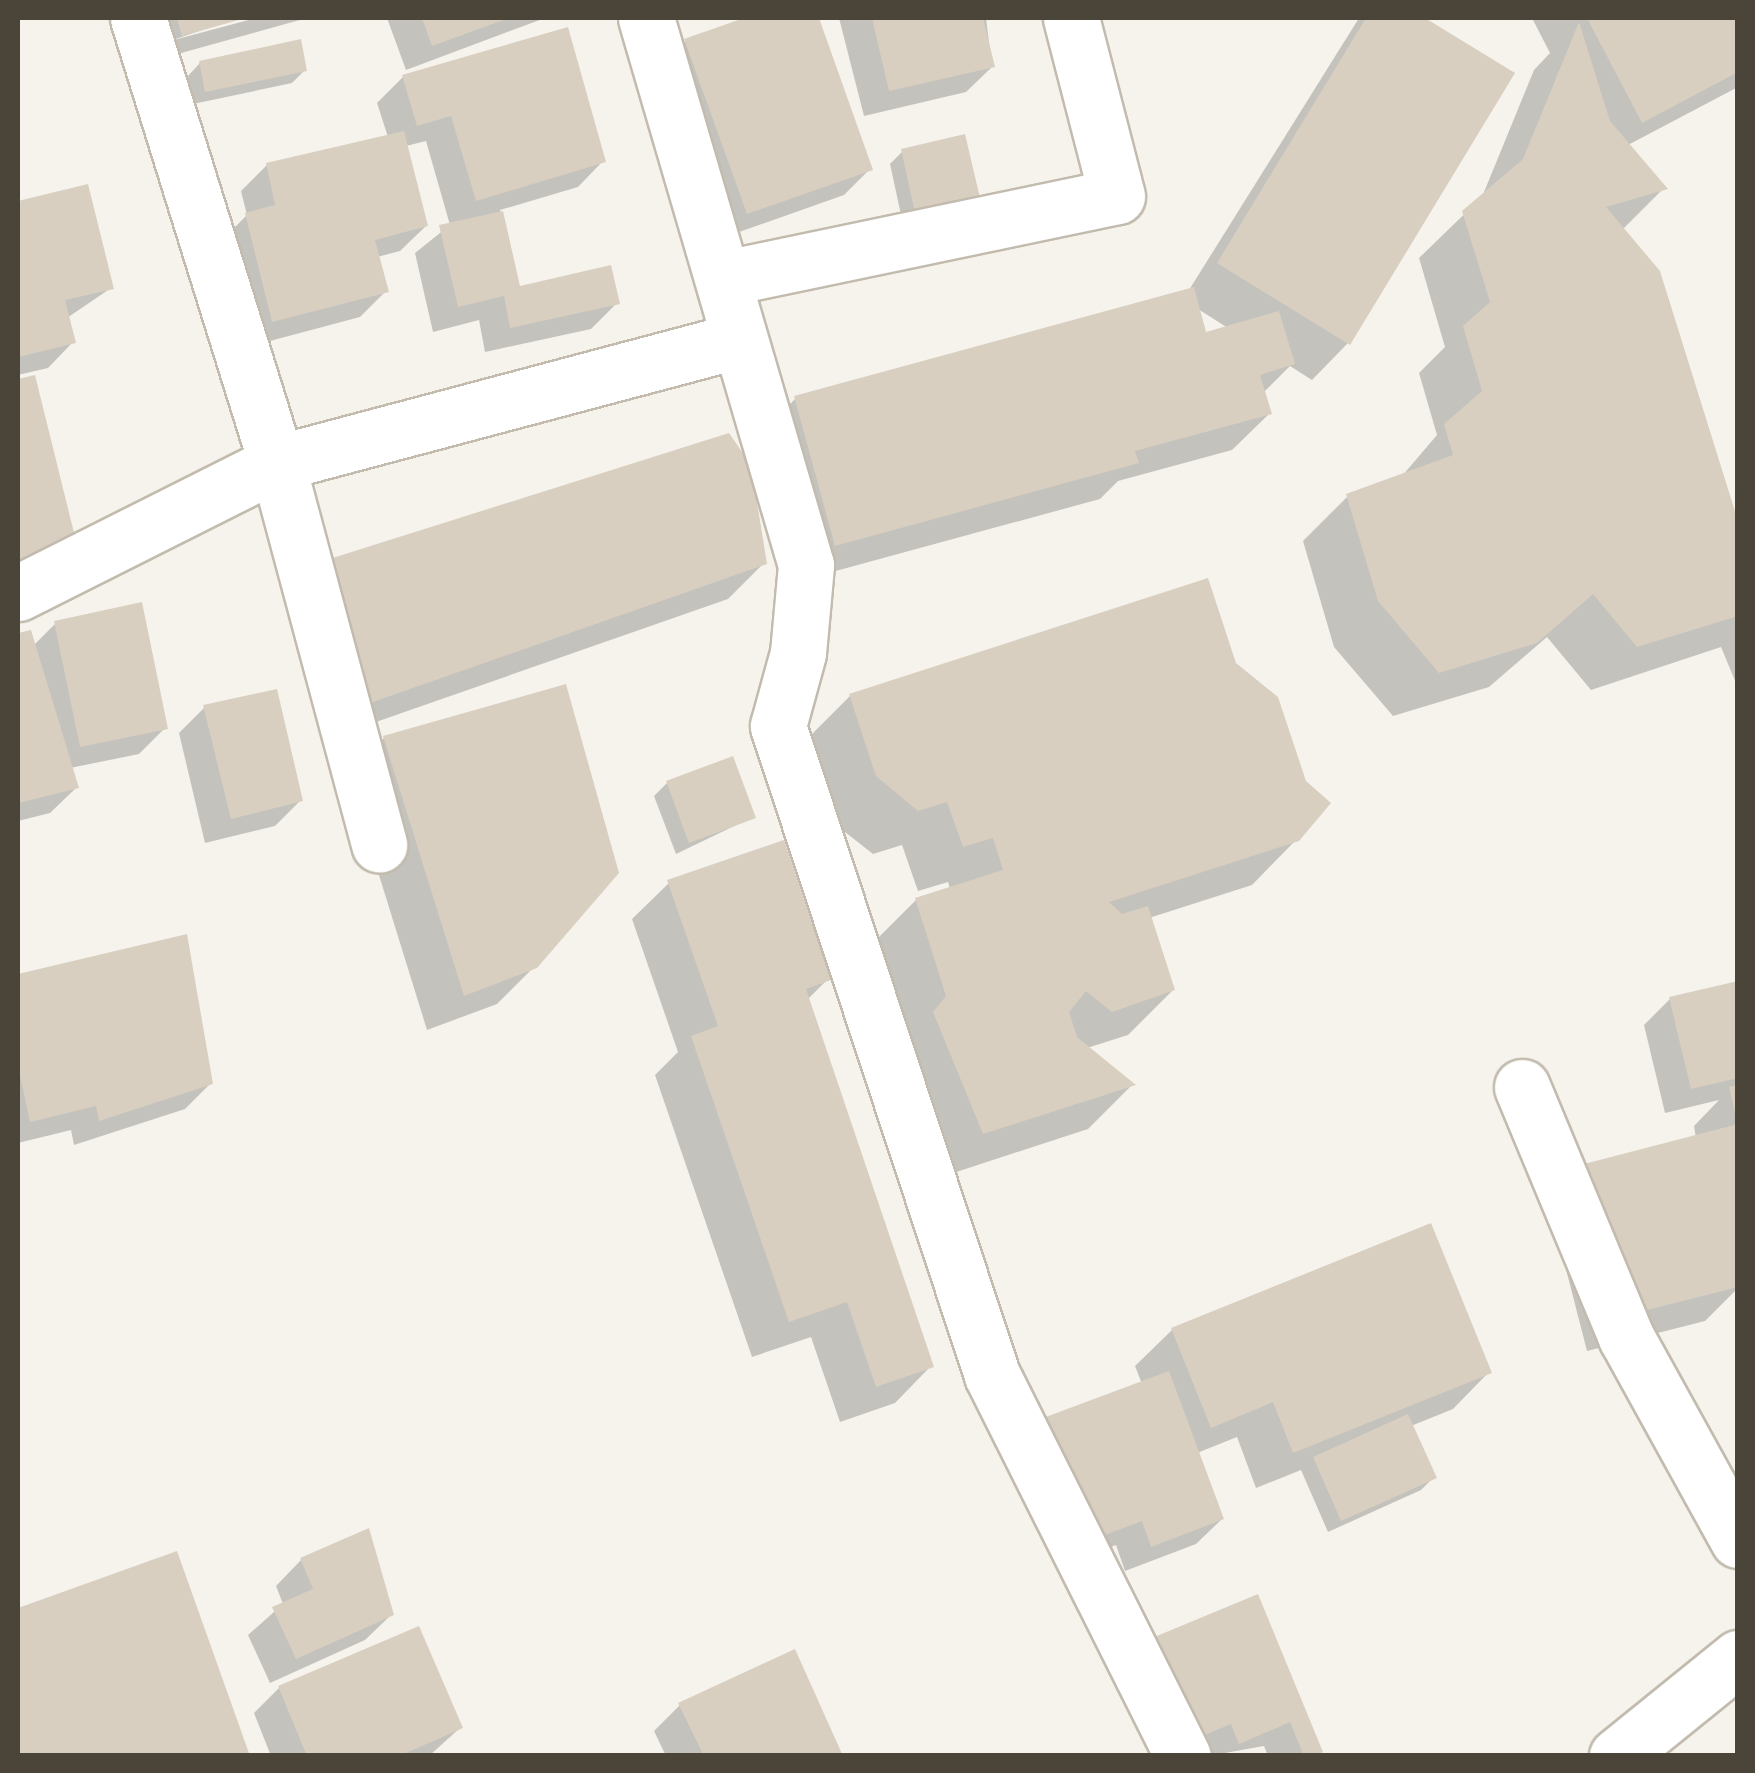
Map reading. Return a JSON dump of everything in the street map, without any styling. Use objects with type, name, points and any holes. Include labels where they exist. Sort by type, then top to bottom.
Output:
[{"type":"street","points":[[138,18],[278,463],[379,846]]},
{"type":"street","points":[[646,18],[725,278],[736,341],[806,565],[798,653],[778,726],[992,1374],[1183,1756]]},
{"type":"street","points":[[725,278],[1118,196],[1071,18]]},
{"type":"street","points":[[18,593],[278,463],[736,341]]},
{"type":"street","points":[[1522,1087],[1626,1337],[1738,1540]]},
{"type":"street","points":[[1617,1756],[1738,1658]]},
{"type":"building","points":[[177,18],[242,18],[242,19],[182,36]]},
{"type":"building","points":[[422,18],[509,18],[432,46]]},
{"type":"building","points":[[744,18],[819,18],[873,170],[747,214],[684,39]]},
{"type":"building","points":[[872,18],[983,18],[995,67],[889,91]]},
{"type":"building","points":[[1366,18],[1425,18],[1515,73],[1350,345],[1217,263]]},
{"type":"building","points":[[1587,18],[1738,18],[1738,72],[1642,123]]},
{"type":"building","points":[[1579,22],[1610,121],[1668,189],[1606,207],[1660,271],[1738,521],[1738,616],[1637,647],[1593,594],[1537,643],[1439,673],[1378,601],[1346,494],[1453,455],[1444,424],[1482,391],[1463,326],[1490,302],[1462,211],[1523,159]]},
{"type":"building","points":[[568,27],[606,162],[476,201],[451,116],[417,126],[402,75]]},
{"type":"building","points":[[301,39],[307,71],[205,92],[199,61]]},
{"type":"building","points":[[404,131],[428,226],[375,240],[389,292],[272,322],[245,213],[275,205],[266,163]]},
{"type":"building","points":[[965,134],[980,198],[915,213],[901,149]]},
{"type":"building","points":[[88,184],[114,289],[65,300],[76,343],[18,357],[18,201]]},
{"type":"building","points":[[503,211],[520,286],[611,265],[620,304],[510,328],[504,296],[458,307],[439,225]]},
{"type":"building","points":[[1194,287],[1206,332],[1279,311],[1295,364],[1260,375],[1272,414],[1135,451],[1139,463],[835,546],[794,396]]},
{"type":"building","points":[[35,375],[77,545],[18,559],[18,379]]},
{"type":"building","points":[[729,433],[751,465],[767,564],[367,704],[323,561]]},
{"type":"building","points":[[1208,578],[1236,663],[1278,697],[1306,781],[1331,803],[1299,841],[1109,902],[1122,914],[1148,906],[1175,990],[1112,1012],[1086,991],[1069,1012],[1077,1037],[1136,1085],[983,1134],[933,1012],[946,996],[915,898],[1003,870],[993,838],[963,847],[947,802],[918,811],[876,776],[849,694]]},
{"type":"building","points":[[142,602],[168,729],[80,747],[54,621]]},
{"type":"building","points":[[31,630],[79,788],[18,803],[18,633]]},
{"type":"building","points":[[566,684],[619,873],[537,968],[464,996],[383,736]]},
{"type":"building","points":[[277,689],[303,801],[231,819],[203,705]]},
{"type":"building","points":[[733,756],[756,818],[689,843],[666,781]]},
{"type":"building","points":[[784,840],[831,980],[806,989],[934,1367],[876,1387],[847,1302],[789,1322],[691,1036],[718,1026],[667,880]]},
{"type":"building","points":[[187,934],[213,1084],[99,1121],[96,1106],[30,1122],[18,1066],[18,974]]},
{"type":"building","points":[[1738,981],[1738,1078],[1691,1089],[1669,997]]},
{"type":"building","points":[[1738,1085],[1738,1117],[1736,1117],[1729,1087]]},
{"type":"building","points":[[1738,1124],[1738,1287],[1623,1316],[1584,1164]]},
{"type":"building","points":[[1431,1223],[1492,1373],[1293,1453],[1273,1402],[1211,1428],[1171,1328]]},
{"type":"building","points":[[1169,1371],[1224,1519],[1151,1547],[1142,1521],[1089,1541],[1043,1418]]},
{"type":"building","points":[[1408,1414],[1437,1478],[1341,1521],[1313,1457]]},
{"type":"building","points":[[369,1528],[394,1615],[296,1659],[272,1607],[313,1589],[300,1558]]},
{"type":"building","points":[[177,1551],[250,1756],[18,1756],[18,1608]]},
{"type":"building","points":[[1258,1594],[1323,1752],[1314,1756],[1304,1756],[1290,1722],[1239,1744],[1231,1724],[1195,1739],[1152,1638]]},
{"type":"building","points":[[419,1626],[463,1728],[399,1756],[307,1756],[278,1686]]},
{"type":"building","points":[[795,1649],[843,1756],[704,1756],[678,1703]]}]
